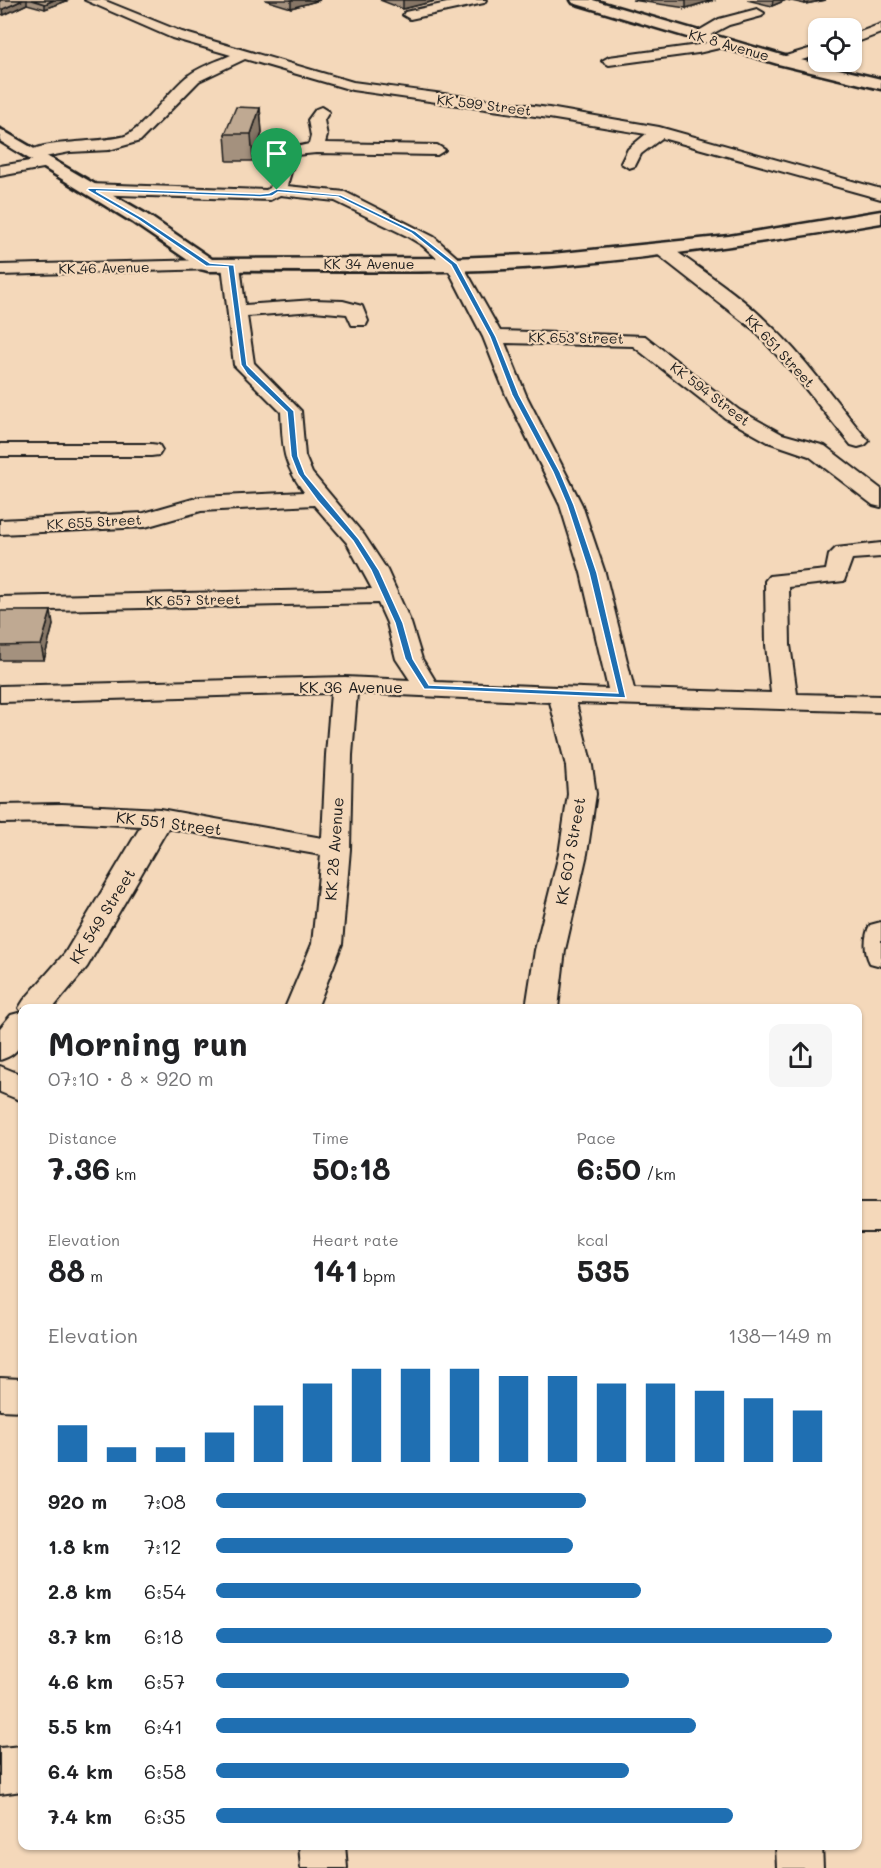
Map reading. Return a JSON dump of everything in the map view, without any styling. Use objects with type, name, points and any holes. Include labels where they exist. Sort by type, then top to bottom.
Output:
[{"type":"main road","name":"KK 8 Avenue","points":[[578,0],[784,61],[881,84]]},
{"type":"main road","points":[[0,134],[139,218],[208,265]]},
{"type":"main road","name":"KK 34 Avenue","points":[[208,265],[454,264],[552,260],[663,250],[782,235],[881,217]]},
{"type":"street","name":"KK 599 Street","points":[[92,0],[177,34],[352,86],[549,113],[658,132],[881,194]]},
{"type":"street","points":[[410,15],[479,0]]},
{"type":"street","points":[[697,36],[724,22],[757,13]]},
{"type":"street","points":[[862,36],[881,28]]},
{"type":"street","points":[[609,61],[698,49],[723,43]]},
{"type":"street","points":[[784,61],[808,53]]},
{"type":"street","points":[[0,171],[41,159],[70,147],[109,145],[134,138],[194,78],[245,54]]},
{"type":"street","points":[[316,148],[319,136],[316,120],[321,112]]},
{"type":"street","points":[[629,163],[634,152],[658,132]]},
{"type":"street","points":[[89,189],[270,195],[277,190],[289,153],[292,151],[316,148],[437,150]]},
{"type":"street","points":[[277,190],[339,196],[413,232],[454,264],[493,337],[516,395],[571,505],[593,573],[623,696]]},
{"type":"street","name":"KK 651 Street","points":[[663,250],[697,278],[719,291],[760,326],[858,441]]},
{"type":"street","name":"KK 46 Avenue","points":[[0,270],[208,265]]},
{"type":"street","points":[[231,265],[244,365],[291,411],[294,456],[302,474],[356,540],[375,570],[399,623],[409,659],[427,687]]},
{"type":"street","points":[[237,312],[311,306],[348,307],[356,310],[359,321]]},
{"type":"street","name":"KK 653 Street","points":[[493,337],[633,339]]},
{"type":"street","name":"KK 594 Street","points":[[633,339],[638,340],[732,414],[775,438],[817,451],[881,500]]},
{"type":"street","points":[[817,451],[858,441],[881,440]]},
{"type":"street","points":[[0,450],[151,450]]},
{"type":"street","name":"KK 655 Street","points":[[0,527],[145,520],[200,504],[320,498]]},
{"type":"street","points":[[785,702],[778,645],[777,581],[836,576],[841,555],[844,553],[881,549]]},
{"type":"street","name":"KK 657 Street","points":[[0,604],[385,596]]},
{"type":"street","name":"KK 36 Avenue","points":[[0,694],[345,685],[561,695],[881,704]]},
{"type":"street","name":"KK 28 Avenue","points":[[303,1004],[327,944],[336,849],[339,755],[345,685]]},
{"type":"street","name":"KK 607 Street","points":[[543,1004],[550,951],[573,854],[582,794],[579,766],[561,695]]},
{"type":"street","name":"KK 551 Street","points":[[0,814],[62,813],[160,818],[336,849]]},
{"type":"street","name":"KK 549 Street","points":[[38,1004],[76,960],[160,818]]},
{"type":"street","points":[[881,932],[881,956]]},
{"type":"street","points":[[0,1049],[18,1028]]},
{"type":"street","points":[[0,1078],[18,1087]]},
{"type":"street","points":[[862,1217],[881,1217]]},
{"type":"street","points":[[0,1394],[18,1395]]},
{"type":"street","points":[[0,1771],[18,1769]]},
{"type":"street","points":[[322,1850],[324,1868]]},
{"type":"street","points":[[799,1850],[800,1868]]},
{"type":"building","points":[[0,0],[23,0],[0,9]]},
{"type":"building","points":[[32,0],[54,0],[45,4]]},
{"type":"building","points":[[236,107],[260,108],[251,134],[225,134]]},
{"type":"building","points":[[0,611],[51,611],[41,645],[0,646]]},
{"type":"route","points":[[89,189],[260,195],[270,195],[277,190],[339,196],[413,232],[428,241],[454,264],[493,337],[516,395],[571,505],[593,573],[623,696],[561,695],[427,687],[409,659],[399,623],[375,570],[356,540],[302,474],[294,456],[291,411],[244,365],[231,265],[208,265],[139,218],[89,189]]}]
